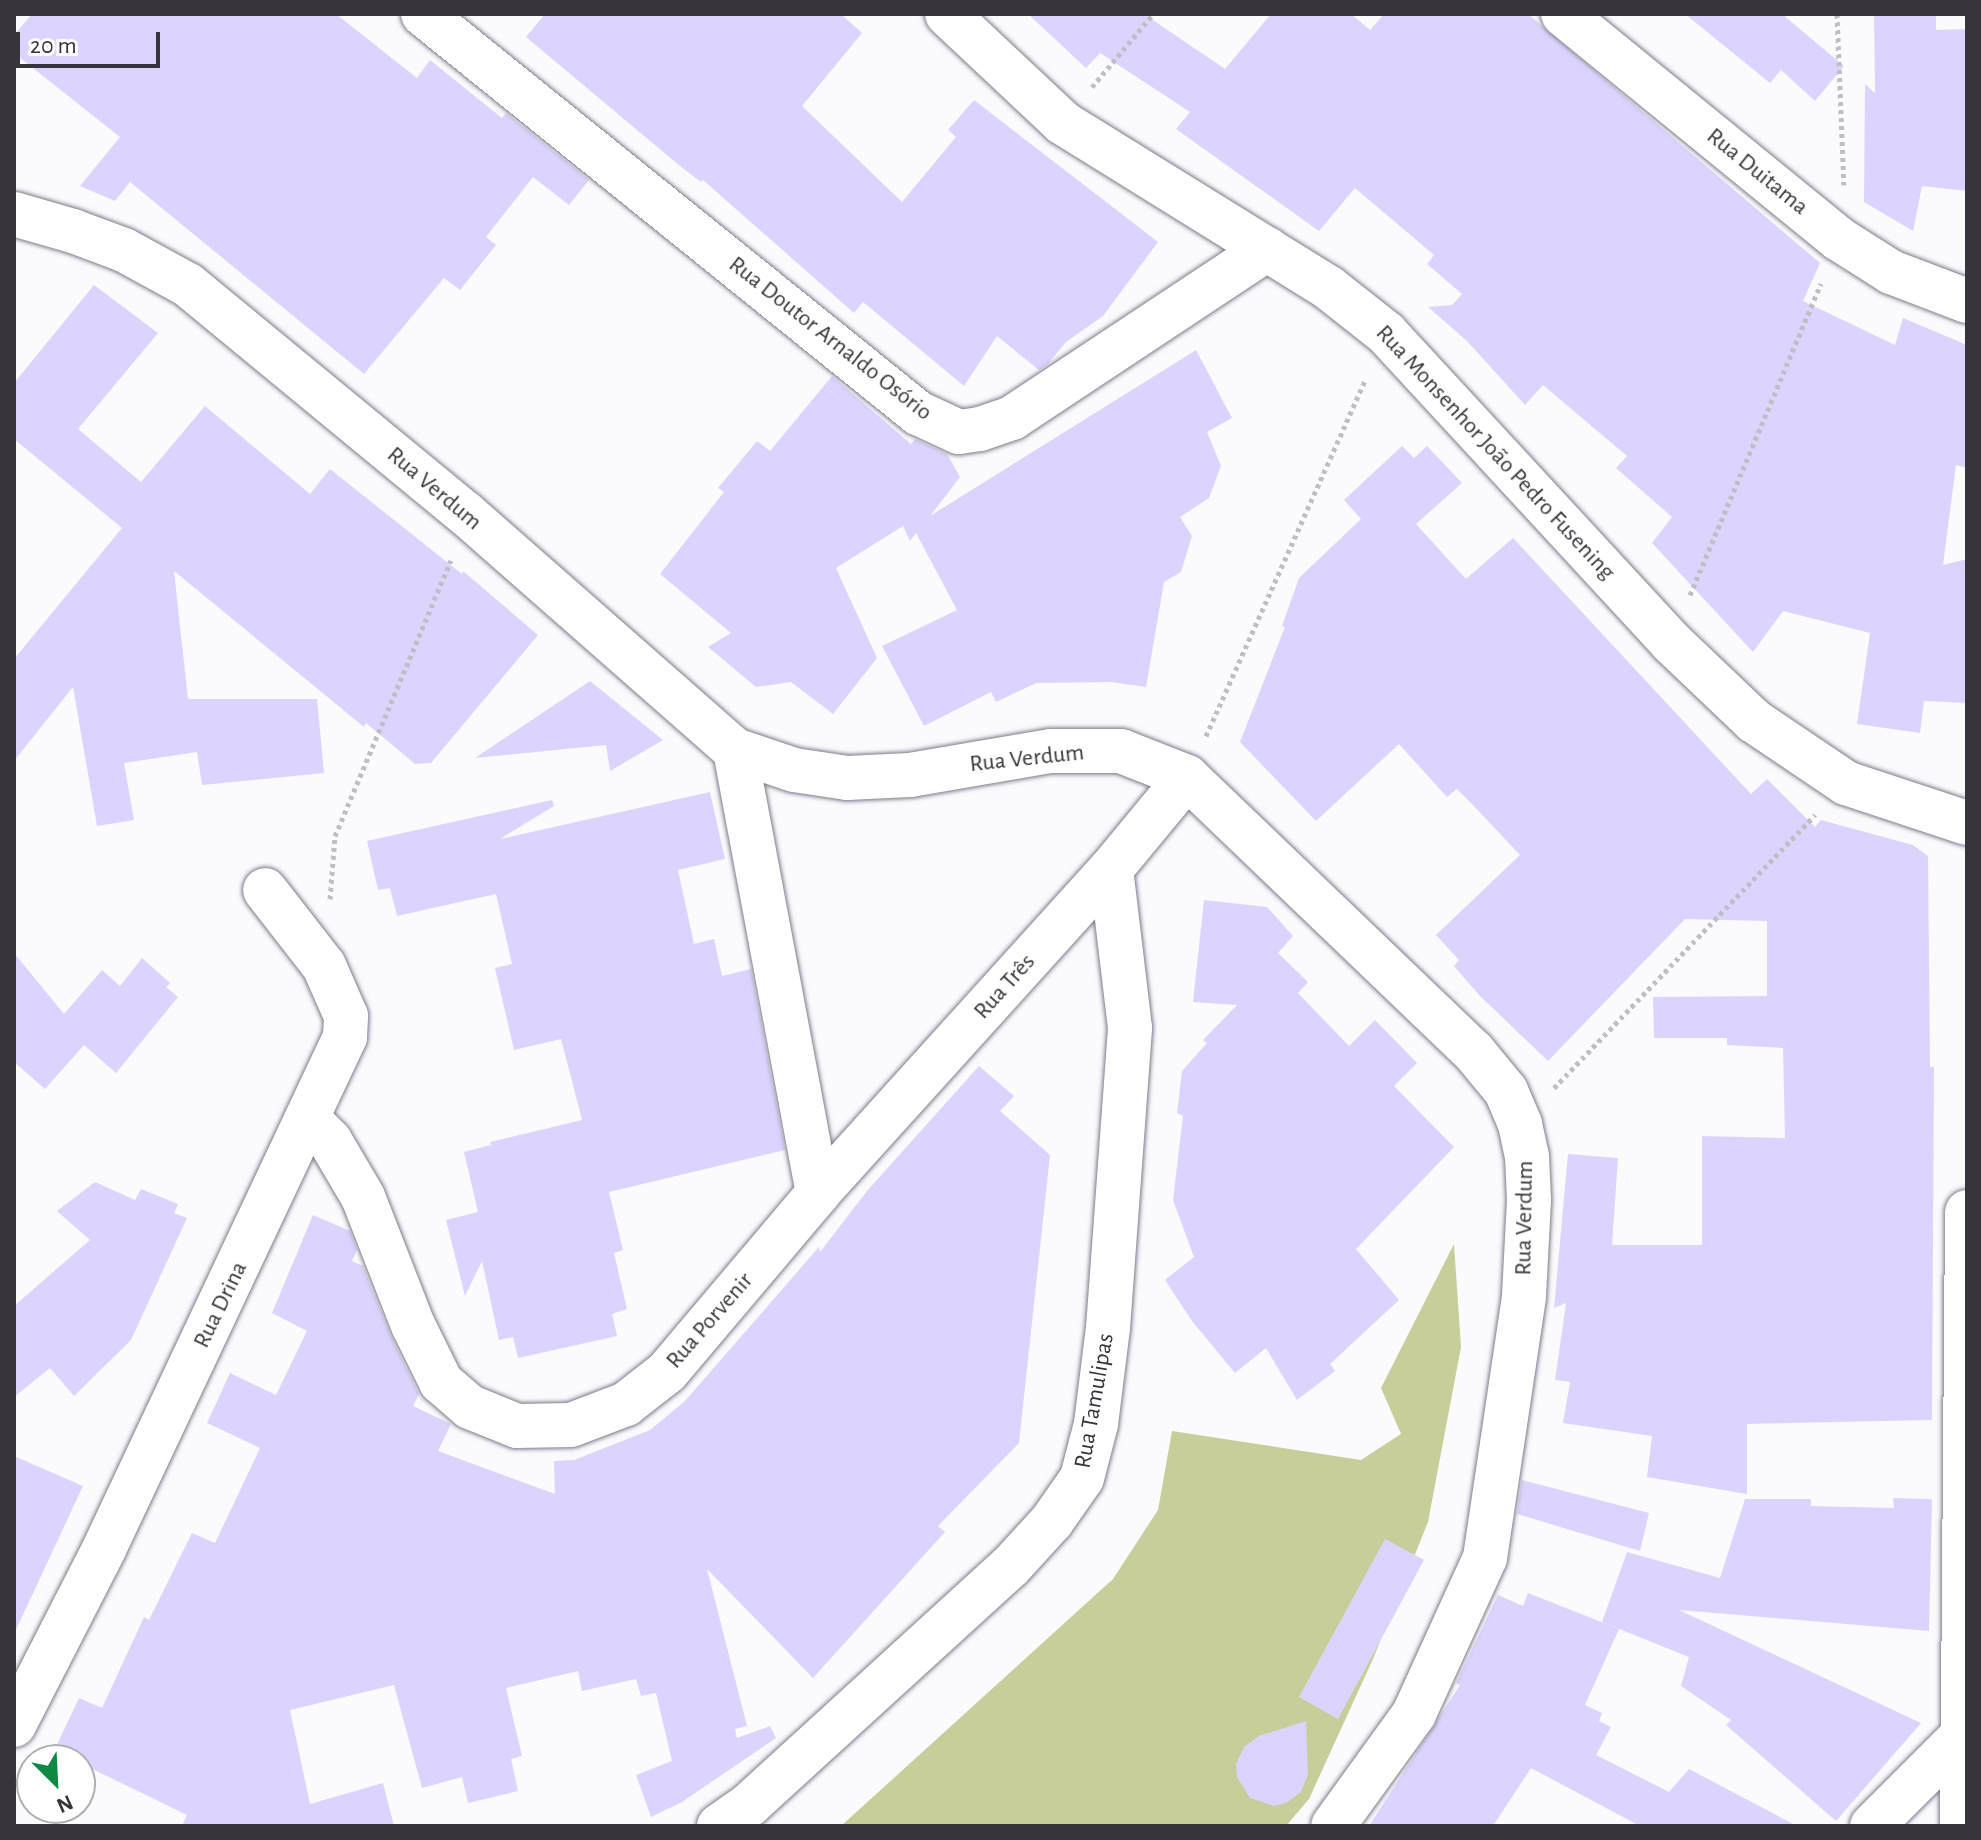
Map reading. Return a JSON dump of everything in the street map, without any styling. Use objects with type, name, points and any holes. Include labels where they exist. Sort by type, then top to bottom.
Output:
[{"type":"street","name":"Rua Doutor Arnaldo Osório","points":[[423,14],[918,413],[959,432],[980,429],[1012,418],[1267,249]]},
{"type":"street","name":"Rua Monsenhor João Pedro Fusening","points":[[947,14],[1063,123],[1329,288],[1386,333],[1671,642],[1754,721],[1846,783],[1967,823]]},
{"type":"street","name":"Rua Duitama","points":[[1563,14],[1839,239],[1891,272],[1967,301]]},
{"type":"street","name":"Rua Verdum","points":[[14,214],[124,250],[188,285],[465,513],[735,750],[794,770],[847,778],[910,775],[1051,751],[1121,751],[1187,777],[1473,1051],[1506,1091],[1520,1124],[1527,1156],[1529,1200],[1524,1297],[1485,1558],[1414,1714],[1333,1826]]},
{"type":"street","points":[[735,750],[818,1193]]},
{"type":"street","name":"Rua Três","points":[[818,1193],[1111,869],[1187,777]]},
{"type":"street","name":"Rua Tamulipas","points":[[719,1826],[750,1804],[1010,1567],[1052,1521],[1082,1478],[1096,1424],[1108,1328],[1130,1028],[1111,869]]},
{"type":"street","name":"Rua Drina","points":[[14,1725],[111,1535],[345,1037],[346,1016],[324,966],[265,890]]},
{"type":"street","name":"Rua Porvenir","points":[[307,1118],[330,1141],[363,1197],[413,1325],[441,1382],[470,1407],[517,1426],[571,1425],[626,1404],[657,1380],[818,1193]]},
{"type":"street","points":[[1962,1826],[1967,1212]]},
{"type":"street","points":[[1872,1826],[1963,1735]]},
{"type":"path","points":[[1063,123],[1153,14]]},
{"type":"path","points":[[1671,642],[1839,239],[1845,174],[1837,14]]},
{"type":"path","points":[[1187,777],[1386,333]]},
{"type":"path","points":[[324,966],[335,836],[450,562],[465,513]]},
{"type":"path","points":[[1520,1124],[1846,783]]},
{"type":"green space","points":[[1454,1244],[1461,1347],[1428,1522],[1373,1659],[1309,1799],[1286,1826],[841,1826],[1113,1579],[1158,1510],[1172,1431],[1361,1460],[1401,1434],[1381,1388]]},
{"type":"building","points":[[32,14],[336,14],[417,78],[430,60],[502,118],[506,113],[589,180],[569,205],[533,177],[486,237],[496,245],[460,290],[444,278],[364,374],[130,182],[115,201],[80,186],[120,137],[14,53],[14,35]]},
{"type":"building","points":[[545,14],[841,14],[862,33],[802,106],[902,202],[956,137],[948,130],[974,100],[1158,242],[1103,316],[1066,342],[1048,364],[1039,370],[997,336],[964,386],[863,302],[854,313],[703,180],[701,182],[680,166],[526,37]]},
{"type":"building","points":[[1028,14],[1144,14],[1225,69],[1271,14],[1351,14],[1370,30],[1384,14],[1528,14],[1820,263],[1803,301],[1895,345],[1903,318],[1967,345],[1967,468],[1956,465],[1943,565],[1967,559],[1967,703],[1924,701],[1920,733],[1857,724],[1870,633],[1783,611],[1753,652],[1652,543],[1672,517],[1616,468],[1627,456],[1543,385],[1525,405],[1467,341],[1428,307],[1452,305],[1462,294],[1427,264],[1434,255],[1355,188],[1319,231],[1176,129],[1190,112],[1100,53],[1086,68]]},
{"type":"building","points":[[1685,14],[1782,14],[1844,66],[1815,101],[1781,70],[1770,83]]},
{"type":"building","points":[[1874,14],[1936,14],[1936,30],[1967,29],[1967,191],[1922,186],[1913,231],[1864,202],[1865,84],[1875,93]]},
{"type":"building","points":[[94,285],[158,333],[78,429],[141,482],[205,406],[310,494],[330,469],[462,574],[463,571],[538,635],[431,763],[415,764],[366,723],[364,727],[174,571],[188,699],[317,699],[324,773],[202,785],[197,752],[124,763],[134,820],[97,826],[73,687],[14,761],[14,659],[122,528],[14,439],[14,383]]},
{"type":"building","points":[[1196,350],[1232,418],[1207,432],[1221,466],[1209,498],[1180,517],[1192,536],[1181,572],[1164,582],[1146,687],[1111,682],[1036,683],[996,702],[991,692],[924,726],[882,646],[957,610],[916,533],[910,541],[903,526],[836,568],[877,658],[833,714],[791,682],[756,687],[708,647],[731,633],[660,574],[724,492],[718,488],[757,441],[770,451],[832,376],[911,444],[915,439],[947,454],[960,477],[930,516]]},
{"type":"building","points":[[1402,446],[1414,458],[1427,446],[1462,483],[1416,524],[1466,579],[1513,538],[1751,794],[1767,779],[1815,827],[1821,820],[1913,845],[1928,856],[1930,1067],[1934,1067],[1932,1420],[1747,1424],[1747,1494],[1647,1477],[1652,1436],[1563,1423],[1570,1382],[1555,1380],[1566,1303],[1554,1308],[1568,1154],[1618,1158],[1612,1245],[1702,1245],[1702,1136],[1785,1138],[1783,1048],[1727,1045],[1727,1038],[1654,1038],[1653,997],[1767,996],[1767,921],[1685,919],[1548,1061],[1479,995],[1454,966],[1459,960],[1436,935],[1520,855],[1470,802],[1457,789],[1447,797],[1399,744],[1316,821],[1240,742],[1285,627],[1282,626],[1299,578],[1361,519],[1344,500]]},
{"type":"building","points":[[590,681],[663,740],[610,771],[606,745],[475,758]]},
{"type":"building","points":[[710,792],[725,859],[678,870],[694,944],[714,939],[722,976],[751,969],[785,1150],[609,1192],[623,1250],[614,1253],[627,1309],[612,1314],[617,1336],[518,1358],[513,1337],[499,1340],[482,1261],[465,1296],[446,1220],[478,1212],[464,1152],[491,1145],[490,1142],[582,1120],[561,1039],[514,1050],[495,968],[512,964],[496,894],[397,916],[390,888],[378,890],[367,841],[552,800],[554,806],[500,839]]},
{"type":"building","points":[[1204,900],[1267,907],[1293,936],[1278,953],[1308,982],[1298,993],[1349,1046],[1375,1020],[1417,1063],[1394,1086],[1454,1147],[1356,1249],[1399,1300],[1330,1364],[1335,1371],[1297,1400],[1266,1348],[1235,1373],[1192,1321],[1165,1280],[1194,1257],[1173,1200],[1183,1116],[1177,1113],[1182,1071],[1207,1043],[1203,1040],[1237,1005],[1193,1002]]},
{"type":"building","points":[[14,953],[64,1014],[102,970],[120,986],[142,958],[170,983],[166,987],[178,997],[116,1073],[84,1045],[45,1089],[14,1062]]},
{"type":"building","points":[[979,1066],[1014,1096],[1000,1111],[1050,1155],[1019,1443],[938,1526],[945,1532],[813,1678],[707,1569],[747,1726],[735,1729],[737,1738],[770,1726],[776,1738],[682,1802],[651,1817],[636,1775],[672,1761],[656,1693],[641,1696],[636,1679],[582,1691],[578,1671],[506,1688],[522,1756],[511,1759],[518,1791],[468,1803],[462,1777],[422,1788],[394,1685],[290,1710],[310,1804],[383,1783],[394,1826],[182,1826],[187,1815],[96,1771],[96,1744],[57,1744],[79,1698],[102,1708],[144,1617],[149,1620],[192,1533],[215,1543],[260,1448],[207,1423],[230,1373],[276,1395],[307,1331],[272,1313],[313,1215],[350,1231],[357,1250],[352,1261],[363,1266],[390,1334],[419,1394],[413,1406],[451,1424],[438,1451],[555,1494],[554,1461],[574,1460],[650,1430],[684,1402],[819,1247],[820,1252],[867,1191]]},
{"type":"building","points":[[95,1182],[135,1200],[141,1189],[178,1204],[174,1213],[187,1218],[131,1340],[74,1396],[50,1368],[14,1397],[14,1306],[90,1240],[57,1211]]},
{"type":"building","points":[[14,1456],[83,1486],[14,1634]]},
{"type":"building","points":[[1522,1480],[1649,1513],[1640,1551],[1517,1514]]},
{"type":"building","points":[[1893,1498],[1932,1499],[1929,1631],[1679,1610],[1921,1723],[1836,1821],[1726,1725],[1731,1720],[1681,1686],[1689,1657],[1602,1622],[1627,1552],[1720,1578],[1745,1499],[1811,1499],[1811,1506],[1894,1508]]},
{"type":"building","points":[[1385,1539],[1424,1560],[1338,1719],[1299,1697]]},
{"type":"building","points":[[1528,1593],[1619,1629],[1585,1705],[1602,1713],[1599,1721],[1611,1727],[1596,1755],[1669,1792],[1689,1769],[1797,1826],[1640,1826],[1531,1768],[1493,1826],[1369,1826],[1460,1685],[1456,1683],[1498,1595],[1523,1606]]},
{"type":"building","points":[[1306,1721],[1308,1774],[1301,1792],[1286,1803],[1274,1806],[1250,1798],[1237,1777],[1236,1764],[1244,1747],[1259,1736]]}]
